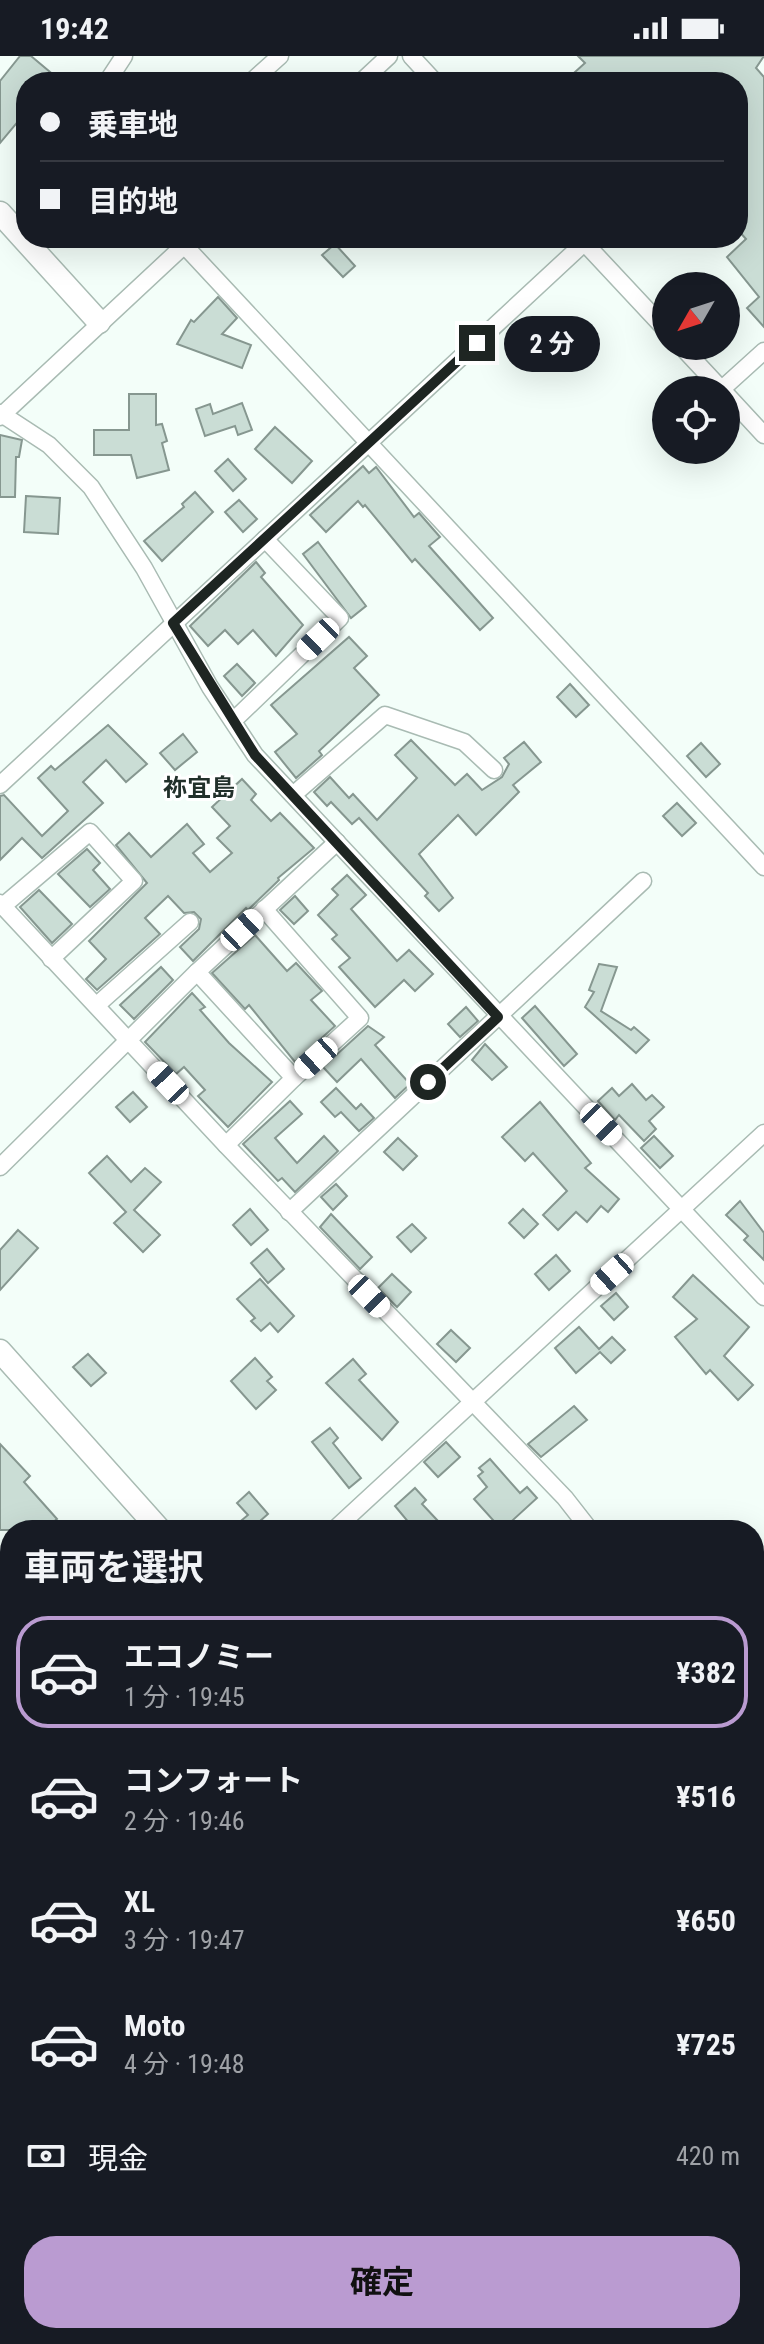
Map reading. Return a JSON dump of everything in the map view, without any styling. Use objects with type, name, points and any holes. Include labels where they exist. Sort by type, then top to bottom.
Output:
[{"type":"street","points":[[262,72],[280,56]]},
{"type":"street","points":[[372,72],[389,56]]},
{"type":"street","points":[[411,56],[426,72]]},
{"type":"street","points":[[0,213],[16,231]]},
{"type":"street","points":[[32,248],[99,322]]},
{"type":"street","points":[[180,248],[1,415],[49,445],[91,487],[144,568],[173,623],[255,755],[764,1297]]},
{"type":"street","points":[[194,248],[370,443],[764,867]]},
{"type":"street","points":[[0,785],[370,443],[574,248]]},
{"type":"street","points":[[589,248],[652,315]]},
{"type":"street","points":[[738,376],[764,351]]},
{"type":"street","points":[[694,360],[709,376]]},
{"type":"street","points":[[740,409],[764,435]]},
{"type":"street","points":[[233,721],[340,618],[265,539]]},
{"type":"street","points":[[293,795],[385,715],[464,742],[494,770]]},
{"type":"street","points":[[51,959],[134,881],[90,832],[1,904],[51,959],[97,1005],[289,1212],[565,1498],[582,1520]]},
{"type":"street","points":[[0,1167],[197,972],[337,842]]},
{"type":"street","points":[[289,1212],[643,881]]},
{"type":"street","points":[[226,1145],[360,1018],[264,909]]},
{"type":"street","points":[[97,1005],[190,922]]},
{"type":"street","points":[[197,972],[294,1078]]},
{"type":"street","points":[[344,1520],[469,1401],[683,1211],[764,1133]]},
{"type":"street","points":[[0,1351],[151,1520]]},
{"type":"building","points":[[20,56],[31,56],[50,72],[16,72],[16,124],[0,143],[0,81]]},
{"type":"building","points":[[578,56],[764,56],[756,68],[764,77],[764,327],[747,308],[759,297],[727,257],[736,248],[748,248],[748,72],[575,72],[585,63]]},
{"type":"building","points":[[330,248],[339,248],[355,266],[343,277],[322,255]]},
{"type":"building","points":[[218,297],[237,318],[222,334],[251,345],[242,368],[177,344],[191,320],[194,322]]},
{"type":"building","points":[[129,394],[156,394],[156,425],[162,424],[167,441],[162,443],[169,470],[137,478],[131,455],[94,455],[94,430],[129,430]]},
{"type":"building","points":[[242,403],[252,430],[238,435],[235,426],[205,436],[196,409],[210,404],[213,414]]},
{"type":"building","points":[[275,427],[312,461],[292,483],[255,449]]},
{"type":"building","points":[[0,435],[22,440],[19,457],[16,457],[15,497],[0,497]]},
{"type":"building","points":[[228,459],[246,479],[233,491],[215,471]]},
{"type":"building","points":[[363,466],[369,473],[376,467],[414,517],[419,513],[440,537],[429,546],[493,618],[480,630],[415,559],[412,562],[365,505],[363,507],[358,501],[326,532],[310,515]]},
{"type":"building","points":[[195,492],[213,512],[162,561],[144,541],[184,507],[182,504]]},
{"type":"building","points":[[26,496],[60,498],[58,534],[24,532]]},
{"type":"building","points":[[239,500],[257,519],[243,532],[225,512]]},
{"type":"building","points":[[318,542],[366,606],[351,618],[303,554]]},
{"type":"building","points":[[256,562],[265,573],[261,577],[303,625],[276,656],[253,630],[238,644],[225,630],[208,646],[190,626]]},
{"type":"building","points":[[349,637],[367,656],[354,668],[379,695],[319,751],[322,755],[296,778],[275,752],[297,734],[271,705]]},
{"type":"building","points":[[237,664],[255,683],[242,696],[224,676]]},
{"type":"building","points":[[570,684],[589,705],[576,717],[557,697]]},
{"type":"building","points":[[108,725],[147,764],[126,782],[106,760],[83,782],[103,803],[42,858],[22,838],[0,860],[0,796],[4,795],[42,836],[68,811],[38,778],[51,766],[55,770]]},
{"type":"building","points":[[183,734],[197,752],[175,770],[160,753]]},
{"type":"building","points":[[411,740],[455,785],[467,774],[482,790],[502,777],[509,764],[504,758],[524,742],[541,762],[513,785],[519,792],[476,835],[458,815],[419,854],[453,898],[439,911],[425,896],[428,893],[359,818],[352,824],[331,802],[327,806],[314,792],[330,777],[349,798],[353,794],[377,820],[417,778],[395,755]]},
{"type":"building","points":[[701,743],[720,764],[706,777],[687,756]]},
{"type":"building","points":[[242,779],[256,794],[251,800],[271,821],[280,813],[314,848],[278,878],[193,961],[180,947],[199,929],[201,919],[194,912],[184,913],[168,896],[145,918],[160,934],[97,990],[86,979],[106,959],[89,941],[147,883],[116,845],[129,833],[151,857],[187,824],[204,844],[193,853],[210,872],[232,853],[217,838],[230,826],[212,807]]},
{"type":"building","points":[[677,803],[696,823],[682,836],[663,816]]},
{"type":"building","points":[[87,849],[100,863],[93,870],[110,889],[90,907],[58,874]]},
{"type":"building","points":[[347,875],[366,895],[351,909],[397,961],[409,950],[433,974],[415,991],[404,980],[375,1007],[339,967],[350,958],[332,939],[337,935],[318,915],[338,895],[332,889]]},
{"type":"building","points":[[39,890],[72,924],[52,943],[20,907]]},
{"type":"building","points":[[295,896],[308,911],[294,924],[280,910]]},
{"type":"building","points":[[255,935],[287,971],[296,963],[322,991],[311,1000],[335,1026],[295,1062],[249,1005],[245,1009],[212,973]]},
{"type":"building","points":[[599,964],[617,967],[601,1011],[631,1030],[634,1027],[649,1040],[636,1053],[585,1007],[594,992],[589,990]]},
{"type":"building","points":[[161,967],[173,980],[134,1019],[120,1005]]},
{"type":"building","points":[[192,993],[205,1007],[200,1010],[229,1043],[272,1082],[228,1127],[198,1096],[205,1090],[184,1067],[176,1074],[145,1042]]},
{"type":"building","points":[[535,1006],[577,1054],[564,1066],[522,1018]]},
{"type":"building","points":[[466,1007],[478,1021],[460,1037],[448,1024]]},
{"type":"building","points":[[368,1026],[384,1037],[375,1045],[410,1084],[395,1098],[361,1059],[337,1082],[323,1067]]},
{"type":"building","points":[[485,1044],[507,1067],[492,1080],[472,1060]]},
{"type":"building","points":[[632,1084],[646,1100],[652,1095],[664,1107],[649,1121],[656,1129],[644,1141],[619,1115],[615,1120],[598,1101],[612,1088],[619,1096]]},
{"type":"building","points":[[336,1088],[356,1109],[361,1104],[374,1118],[359,1131],[341,1112],[335,1117],[321,1102]]},
{"type":"building","points":[[133,1092],[147,1107],[130,1122],[116,1107]]},
{"type":"building","points":[[290,1101],[302,1114],[275,1138],[297,1163],[324,1136],[338,1151],[295,1192],[282,1178],[278,1181],[243,1144]]},
{"type":"building","points":[[540,1102],[591,1163],[585,1168],[619,1199],[608,1212],[601,1206],[587,1222],[576,1212],[558,1230],[543,1215],[567,1191],[533,1153],[525,1161],[502,1137]]},
{"type":"building","points":[[654,1136],[673,1156],[660,1168],[641,1148]]},
{"type":"building","points":[[398,1138],[417,1156],[403,1170],[384,1152]]},
{"type":"building","points":[[107,1156],[131,1182],[145,1168],[161,1182],[134,1210],[160,1235],[143,1252],[114,1223],[126,1212],[89,1173]]},
{"type":"building","points":[[336,1184],[347,1196],[333,1210],[321,1197]]},
{"type":"building","points":[[740,1201],[764,1233],[764,1260],[744,1240],[748,1236],[726,1215]]},
{"type":"building","points":[[250,1209],[268,1230],[251,1245],[233,1225]]},
{"type":"building","points":[[523,1209],[538,1224],[524,1238],[509,1223]]},
{"type":"building","points":[[331,1214],[372,1257],[360,1269],[320,1227]]},
{"type":"building","points":[[412,1224],[426,1238],[411,1252],[397,1237]]},
{"type":"building","points":[[18,1230],[38,1248],[0,1290],[0,1250]]},
{"type":"building","points":[[267,1249],[284,1269],[268,1283],[251,1263]]},
{"type":"building","points":[[556,1255],[570,1271],[549,1290],[535,1274]]},
{"type":"building","points":[[392,1274],[411,1292],[397,1307],[378,1288]]},
{"type":"building","points":[[693,1275],[749,1327],[724,1356],[753,1385],[738,1400],[710,1370],[706,1374],[675,1337],[697,1319],[673,1297]]},
{"type":"building","points":[[260,1279],[294,1316],[278,1332],[270,1323],[261,1331],[251,1321],[255,1318],[237,1299]]},
{"type":"building","points":[[616,1293],[628,1307],[614,1320],[601,1306]]},
{"type":"building","points":[[579,1327],[599,1349],[612,1337],[625,1350],[611,1363],[600,1352],[576,1373],[555,1348]]},
{"type":"building","points":[[451,1330],[470,1348],[456,1362],[437,1344]]},
{"type":"building","points":[[88,1354],[106,1373],[91,1386],[73,1367]]},
{"type":"building","points":[[255,1358],[272,1377],[267,1381],[276,1390],[256,1409],[231,1381]]},
{"type":"building","points":[[353,1359],[366,1374],[359,1380],[398,1422],[382,1440],[326,1383]]},
{"type":"building","points":[[574,1406],[587,1420],[541,1457],[528,1444]]},
{"type":"building","points":[[330,1428],[338,1438],[333,1443],[361,1478],[349,1488],[312,1442]]},
{"type":"building","points":[[446,1442],[460,1457],[438,1477],[424,1462]]},
{"type":"building","points":[[0,1444],[30,1476],[24,1482],[57,1519],[0,1520]]},
{"type":"building","points":[[490,1459],[520,1493],[527,1487],[537,1498],[513,1520],[493,1520],[474,1499],[487,1487],[478,1476],[483,1472],[479,1468]]},
{"type":"building","points":[[415,1488],[426,1500],[422,1504],[437,1520],[407,1520],[395,1506]]},
{"type":"building","points":[[249,1492],[268,1514],[261,1520],[242,1520],[248,1515],[237,1503]]},
{"type":"district","name":"祢宜島","points":[[199,788]]},
{"type":"route","points":[[428,1082],[498,1017],[255,755],[173,623],[477,343]]}]
